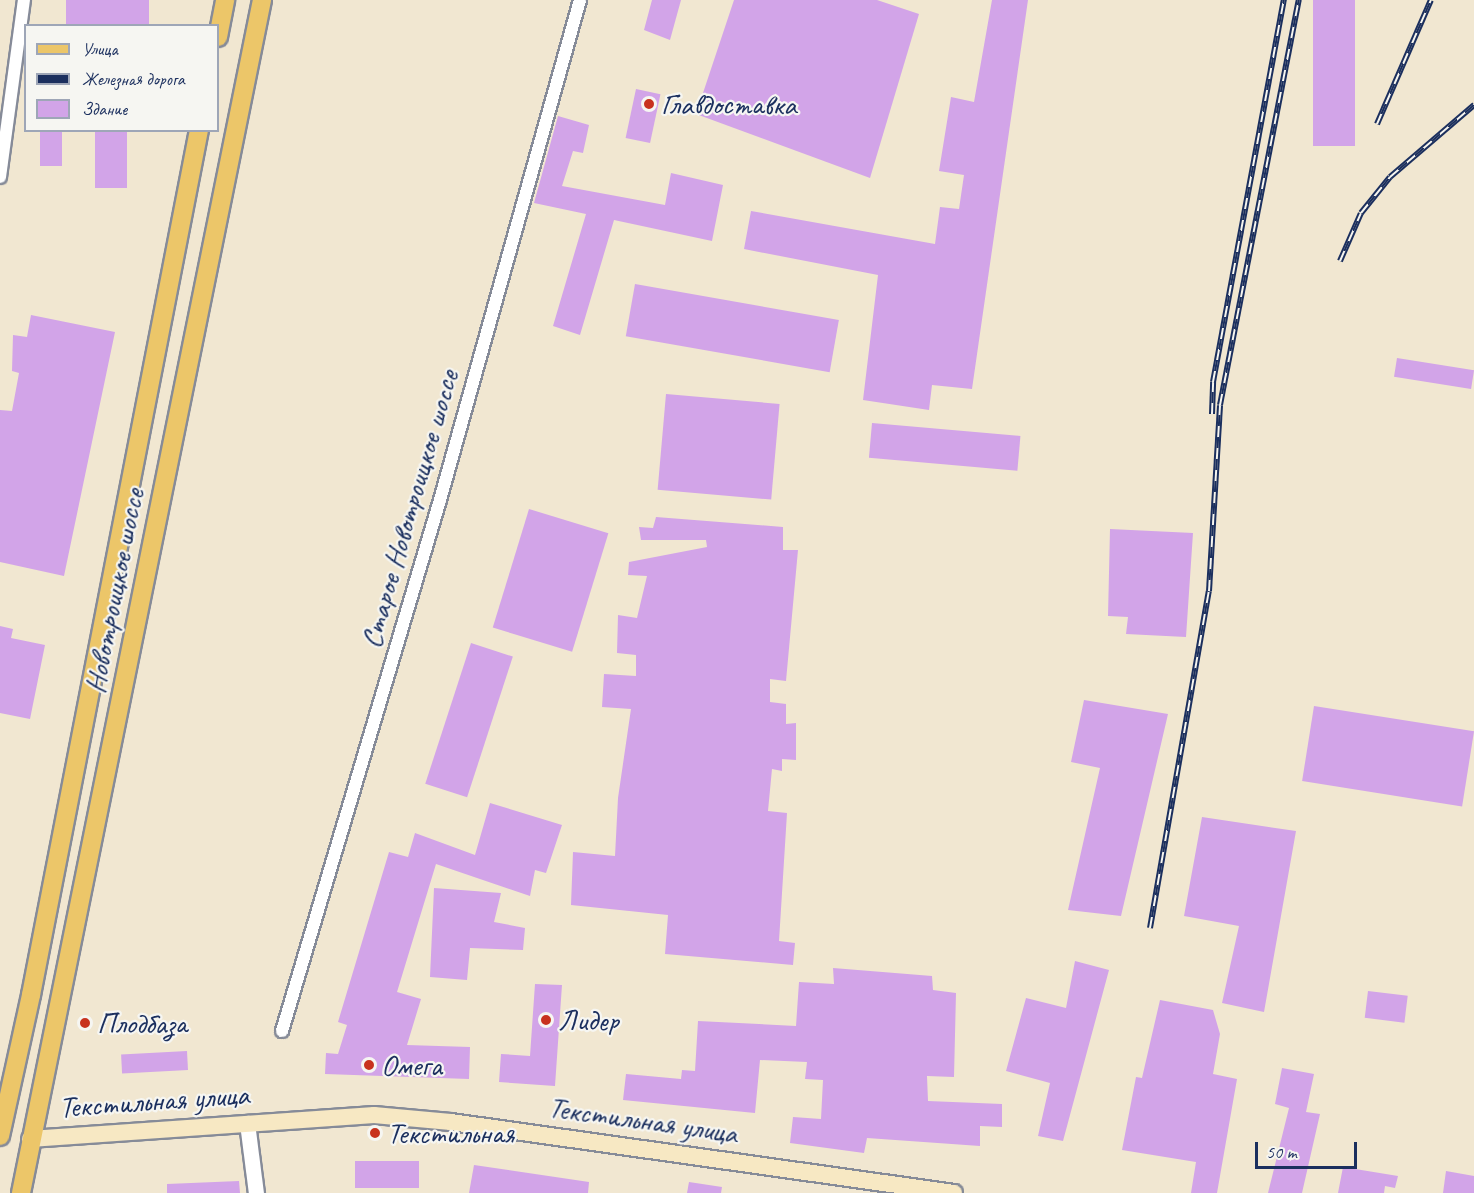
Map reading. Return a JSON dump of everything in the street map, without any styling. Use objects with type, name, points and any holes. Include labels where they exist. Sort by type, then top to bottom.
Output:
[{"type":"main road","points":[[219,33],[225,0]]},
{"type":"main road","name":"Новотроицкое шоссе","points":[[21,1193],[30,1139],[262,0]]},
{"type":"main road","name":"Новотроицкое шоссе","points":[[0,1138],[31,995],[199,132]]},
{"type":"main road","name":"Текстильная улица","points":[[0,1138],[30,1139],[320,1116],[415,1117],[954,1193]]},
{"type":"street","points":[[0,177],[24,0]]},
{"type":"street","name":"Старое Новотроицкое шоссе","points":[[282,1031],[440,501],[580,0]]},
{"type":"street","points":[[247,1123],[256,1193]]},
{"type":"building","points":[[66,0],[149,0],[149,24],[66,24]]},
{"type":"building","points":[[652,0],[681,0],[670,40],[644,30]]},
{"type":"building","points":[[734,0],[877,0],[919,14],[870,178],[696,114]]},
{"type":"building","points":[[992,0],[1028,0],[972,389],[932,385],[929,410],[863,400],[878,275],[744,249],[751,211],[935,244],[940,207],[959,209],[964,175],[939,171],[951,97],[974,102]]},
{"type":"building","points":[[1313,0],[1355,0],[1355,146],[1313,146]]},
{"type":"building","points":[[636,89],[660,94],[650,143],[626,138]]},
{"type":"building","points":[[558,116],[589,125],[583,153],[573,151],[562,186],[665,205],[671,173],[723,185],[712,241],[614,220],[580,335],[553,326],[586,214],[534,203]]},
{"type":"building","points":[[40,132],[62,132],[62,166],[40,166]]},
{"type":"building","points":[[95,132],[127,132],[127,188],[95,188]]},
{"type":"building","points":[[635,284],[839,320],[830,372],[626,336]]},
{"type":"building","points":[[31,315],[115,332],[64,576],[0,562],[0,410],[12,411],[19,373],[12,371],[13,335],[27,337]]},
{"type":"building","points":[[1397,358],[1474,370],[1471,389],[1394,377]]},
{"type":"building","points":[[666,394],[780,404],[771,500],[658,490]]},
{"type":"building","points":[[872,423],[1020,436],[1017,471],[869,458]]},
{"type":"building","points":[[529,509],[608,533],[572,652],[493,628]]},
{"type":"building","points":[[656,517],[783,527],[783,550],[798,550],[786,681],[770,679],[770,702],[786,704],[786,724],[796,723],[796,760],[782,759],[782,771],[772,769],[768,811],[787,813],[779,941],[795,943],[793,965],[665,954],[668,915],[571,905],[573,852],[615,856],[618,798],[631,709],[602,707],[604,674],[636,676],[636,655],[617,653],[618,615],[637,618],[647,576],[628,575],[629,562],[707,547],[706,540],[641,540],[639,527],[653,528]]},
{"type":"building","points":[[1110,529],[1193,533],[1186,637],[1126,634],[1128,617],[1108,616]]},
{"type":"building","points":[[0,626],[13,629],[11,638],[45,645],[30,719],[0,713]]},
{"type":"building","points":[[471,643],[513,657],[467,797],[425,784]]},
{"type":"building","points":[[1084,700],[1168,714],[1121,916],[1068,910],[1100,768],[1071,762]]},
{"type":"building","points":[[1314,706],[1474,731],[1462,806],[1302,781]]},
{"type":"building","points":[[490,803],[562,825],[546,873],[535,870],[530,896],[436,864],[397,992],[421,999],[407,1045],[470,1047],[469,1079],[325,1074],[326,1053],[338,1054],[347,1025],[338,1022],[389,852],[408,857],[415,833],[475,855]]},
{"type":"building","points":[[1202,817],[1296,831],[1264,1012],[1222,1003],[1239,926],[1184,916]]},
{"type":"building","points":[[434,888],[501,893],[494,922],[525,928],[523,950],[470,948],[467,980],[430,977]]},
{"type":"building","points":[[1075,961],[1109,970],[1063,1141],[1038,1136],[1050,1083],[1006,1071],[1026,998],[1066,1008]]},
{"type":"building","points":[[833,968],[932,976],[933,990],[956,993],[954,1077],[927,1076],[928,1101],[1002,1104],[1002,1127],[980,1126],[980,1146],[867,1138],[864,1153],[790,1143],[793,1117],[821,1119],[823,1080],[805,1079],[807,1062],[760,1060],[755,1113],[623,1100],[626,1074],[681,1079],[682,1070],[695,1071],[698,1021],[796,1026],[799,982],[834,984]]},
{"type":"building","name":"Лидер","points":[[535,984],[562,985],[555,1086],[499,1082],[501,1054],[530,1056]]},
{"type":"building","points":[[1368,991],[1408,996],[1404,1023],[1365,1018]]},
{"type":"building","points":[[1160,1000],[1213,1010],[1220,1034],[1213,1074],[1237,1079],[1217,1193],[1191,1193],[1196,1162],[1122,1150],[1136,1077],[1142,1078]]},
{"type":"building","points":[[187,1051],[188,1070],[122,1073],[121,1054]]},
{"type":"building","points":[[1282,1068],[1314,1074],[1306,1112],[1320,1114],[1302,1193],[1268,1193],[1289,1108],[1275,1104]]},
{"type":"building","points":[[355,1161],[419,1161],[419,1188],[355,1188]]},
{"type":"building","points":[[474,1165],[589,1182],[588,1193],[469,1193]]},
{"type":"building","points":[[1343,1167],[1398,1176],[1395,1188],[1385,1186],[1384,1193],[1338,1193]]},
{"type":"building","points":[[1446,1171],[1474,1176],[1474,1193],[1443,1193]]},
{"type":"building","points":[[239,1181],[240,1193],[167,1193],[167,1184]]},
{"type":"building","points":[[689,1182],[722,1187],[721,1193],[687,1193]]},
{"type":"railway","points":[[1212,414],[1213,382],[1284,0]]},
{"type":"railway","points":[[1150,928],[1209,591],[1220,405],[1299,0]]},
{"type":"railway","points":[[1377,124],[1431,0]]},
{"type":"railway","points":[[1340,261],[1361,213],[1390,177],[1474,105]]},
{"type":"place","name":"Главдоставка","points":[[649,104]]},
{"type":"place","name":"Лидер","points":[[546,1020]]},
{"type":"place","name":"Плодбаза","points":[[85,1023]]},
{"type":"place","name":"Омега","points":[[369,1065]]},
{"type":"place","name":"Текстильная","points":[[375,1133]]}]
